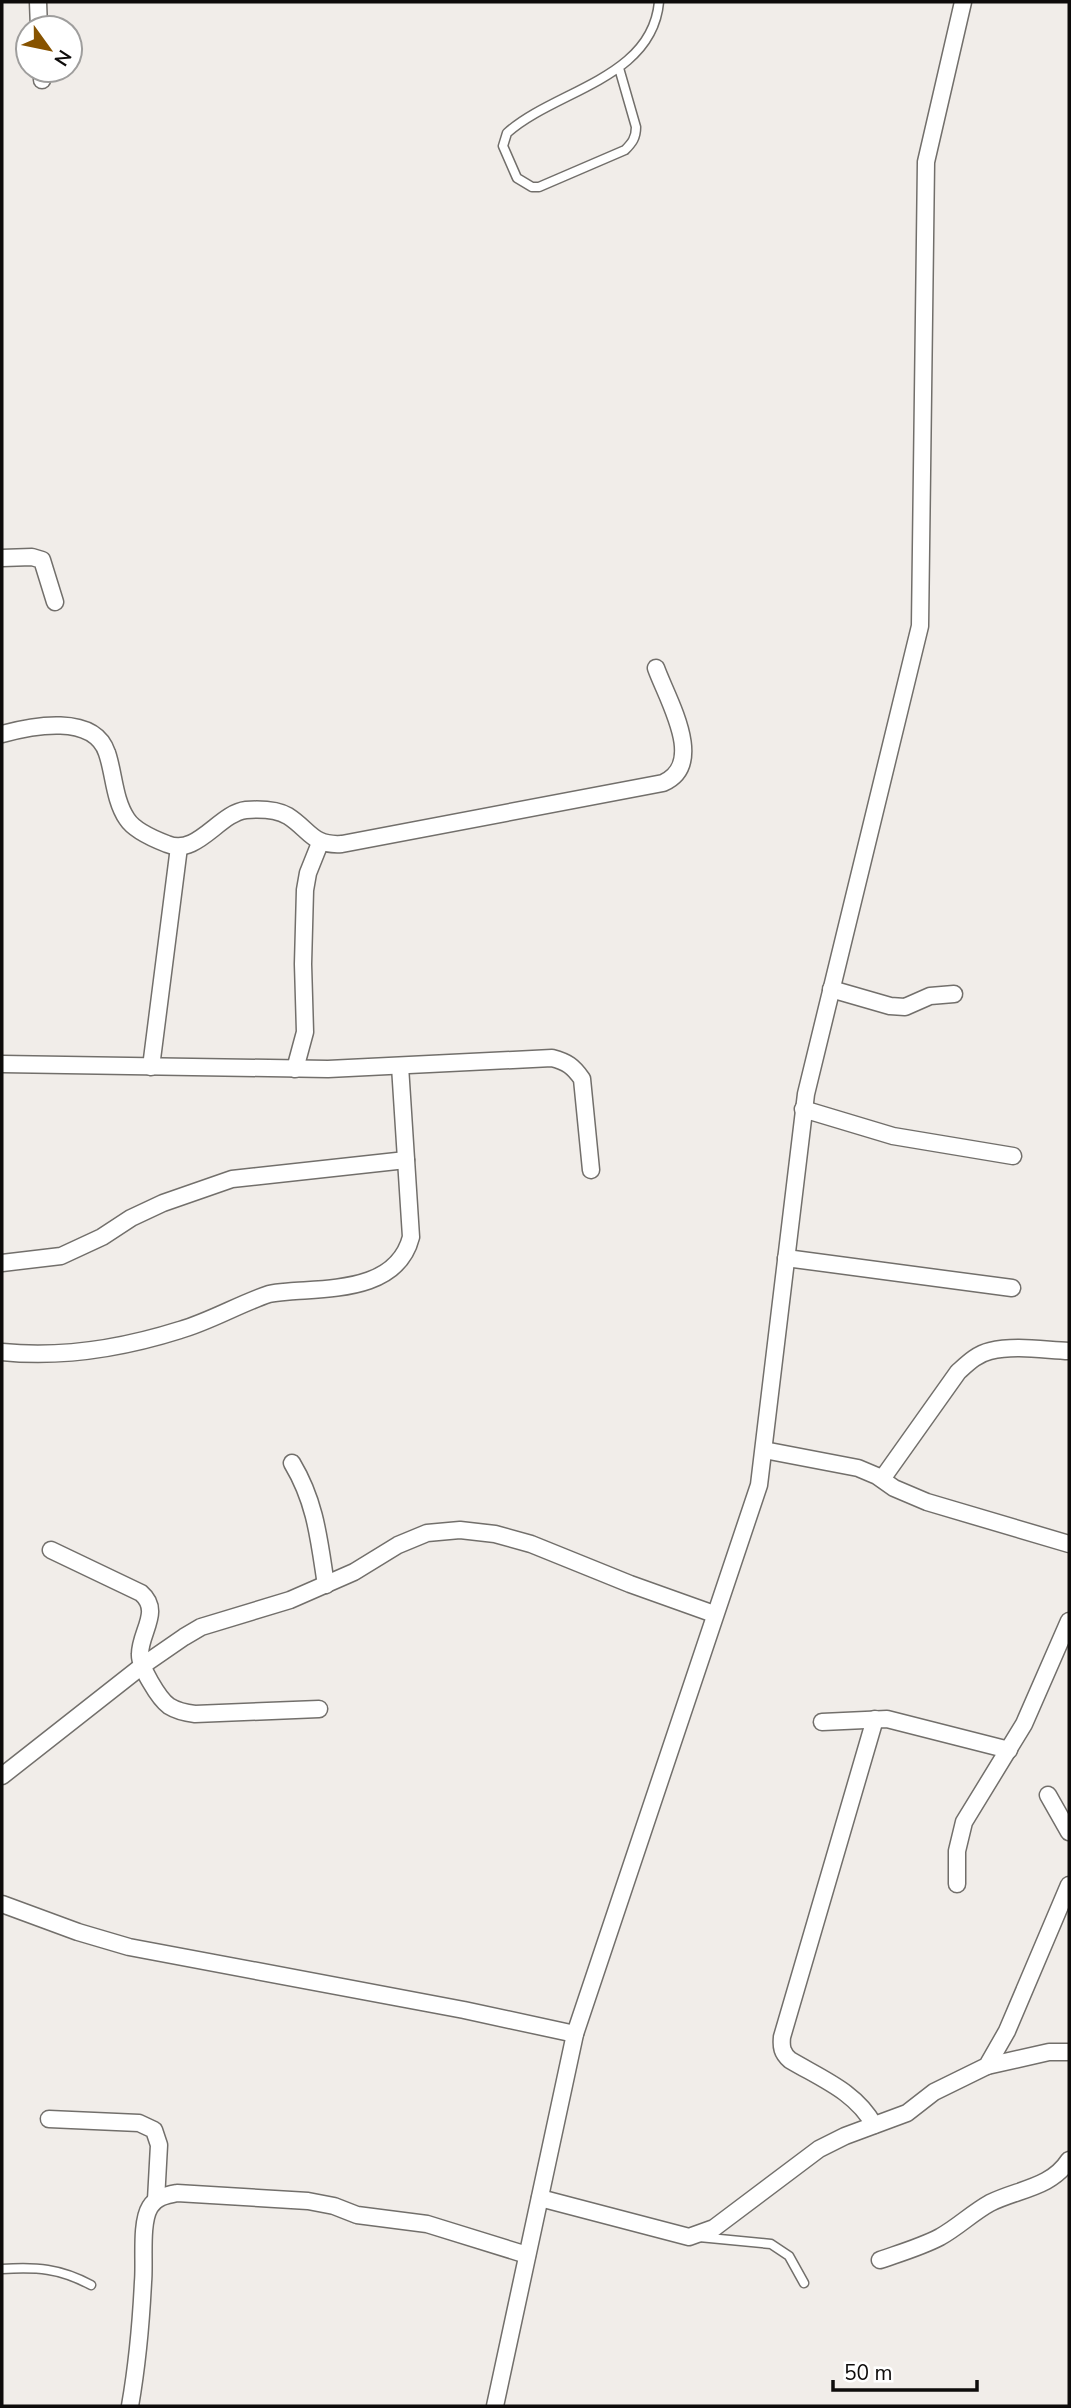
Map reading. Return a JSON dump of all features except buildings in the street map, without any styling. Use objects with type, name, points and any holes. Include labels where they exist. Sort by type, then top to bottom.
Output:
[{"type":"street","points":[[495,2406],[575,2034],[759,1485],[803,1109],[920,626],[926,162],[963,2]]},
{"type":"street","points":[[2,558],[32,556],[42,560],[55,602]]},
{"type":"street","points":[[2,734],[45,724],[70,725],[91,734],[101,741],[106,750],[121,807],[130,823],[169,846],[193,842],[230,815],[253,810],[270,810],[288,816],[320,843],[342,844],[663,783],[672,779],[682,764],[681,731],[656,668]]},
{"type":"street","points":[[295,1069],[304,1032],[305,890],[307,873],[320,843]]},
{"type":"street","points":[[151,1067],[179,846]]},
{"type":"street","points":[[831,989],[890,1006],[905,1007],[930,996],[954,994]]},
{"type":"street","points":[[2,1064],[295,1069],[552,1058],[567,1062],[582,1079],[591,1170]]},
{"type":"street","points":[[2,1352],[63,1355],[128,1343],[179,1331],[279,1292],[362,1284],[383,1275],[397,1264],[408,1250],[411,1237],[400,1066]]},
{"type":"street","points":[[803,1109],[905,1139],[1013,1156]]},
{"type":"street","points":[[2,1262],[61,1256],[163,1203],[232,1179],[406,1160]]},
{"type":"street","points":[[786,1258],[1012,1288]]},
{"type":"street","points":[[882,1479],[958,1372],[974,1358],[991,1351],[1015,1349],[1069,1351]]},
{"type":"street","points":[[764,1450],[858,1468],[927,1502],[1069,1544]]},
{"type":"street","points":[[292,1463],[308,1492],[315,1512],[326,1585]]},
{"type":"street","points":[[2,1776],[142,1666],[201,1627],[290,1600],[354,1572],[398,1545],[427,1533],[460,1530],[495,1534],[531,1544],[714,1614]]},
{"type":"street","points":[[51,1550],[148,1598],[151,1608],[139,1651],[142,1666],[160,1698],[169,1706],[184,1713],[319,1709]]},
{"type":"street","points":[[957,1884],[957,1850],[964,1822],[1024,1724],[1069,1621]]},
{"type":"street","points":[[822,1722],[875,1719],[908,1723],[1009,1750]]},
{"type":"street","points":[[874,2125],[865,2108],[854,2098],[790,2060],[781,2047],[875,1719]]},
{"type":"street","points":[[1048,1795],[1069,1832]]},
{"type":"street","points":[[987,2066],[1007,2031],[1069,1885]]},
{"type":"street","points":[[2,1904],[78,1932],[129,1947],[464,2010],[575,2034]]},
{"type":"street","points":[[540,2198],[689,2236],[713,2228],[819,2149],[907,2113],[934,2092],[987,2066],[1049,2052],[1069,2052]]},
{"type":"street","points":[[49,2119],[139,2123],[154,2130],[159,2145],[156,2200]]},
{"type":"street","points":[[880,2260],[922,2246],[990,2203],[1047,2182],[1060,2173],[1069,2160]]},
{"type":"street","points":[[130,2406],[144,2282],[145,2218],[156,2200],[166,2195],[177,2193],[334,2206],[357,2216],[427,2224],[527,2255]]},
{"type":"lane","points":[[619,68],[636,127],[632,144],[625,150],[539,187],[523,184],[517,178],[503,146],[507,132],[619,68],[646,40],[655,25],[659,2]]},
{"type":"lane","points":[[689,2236],[771,2244],[789,2256],[804,2283]]},
{"type":"lane","points":[[2,2269],[53,2270],[74,2276],[91,2286]]}]
